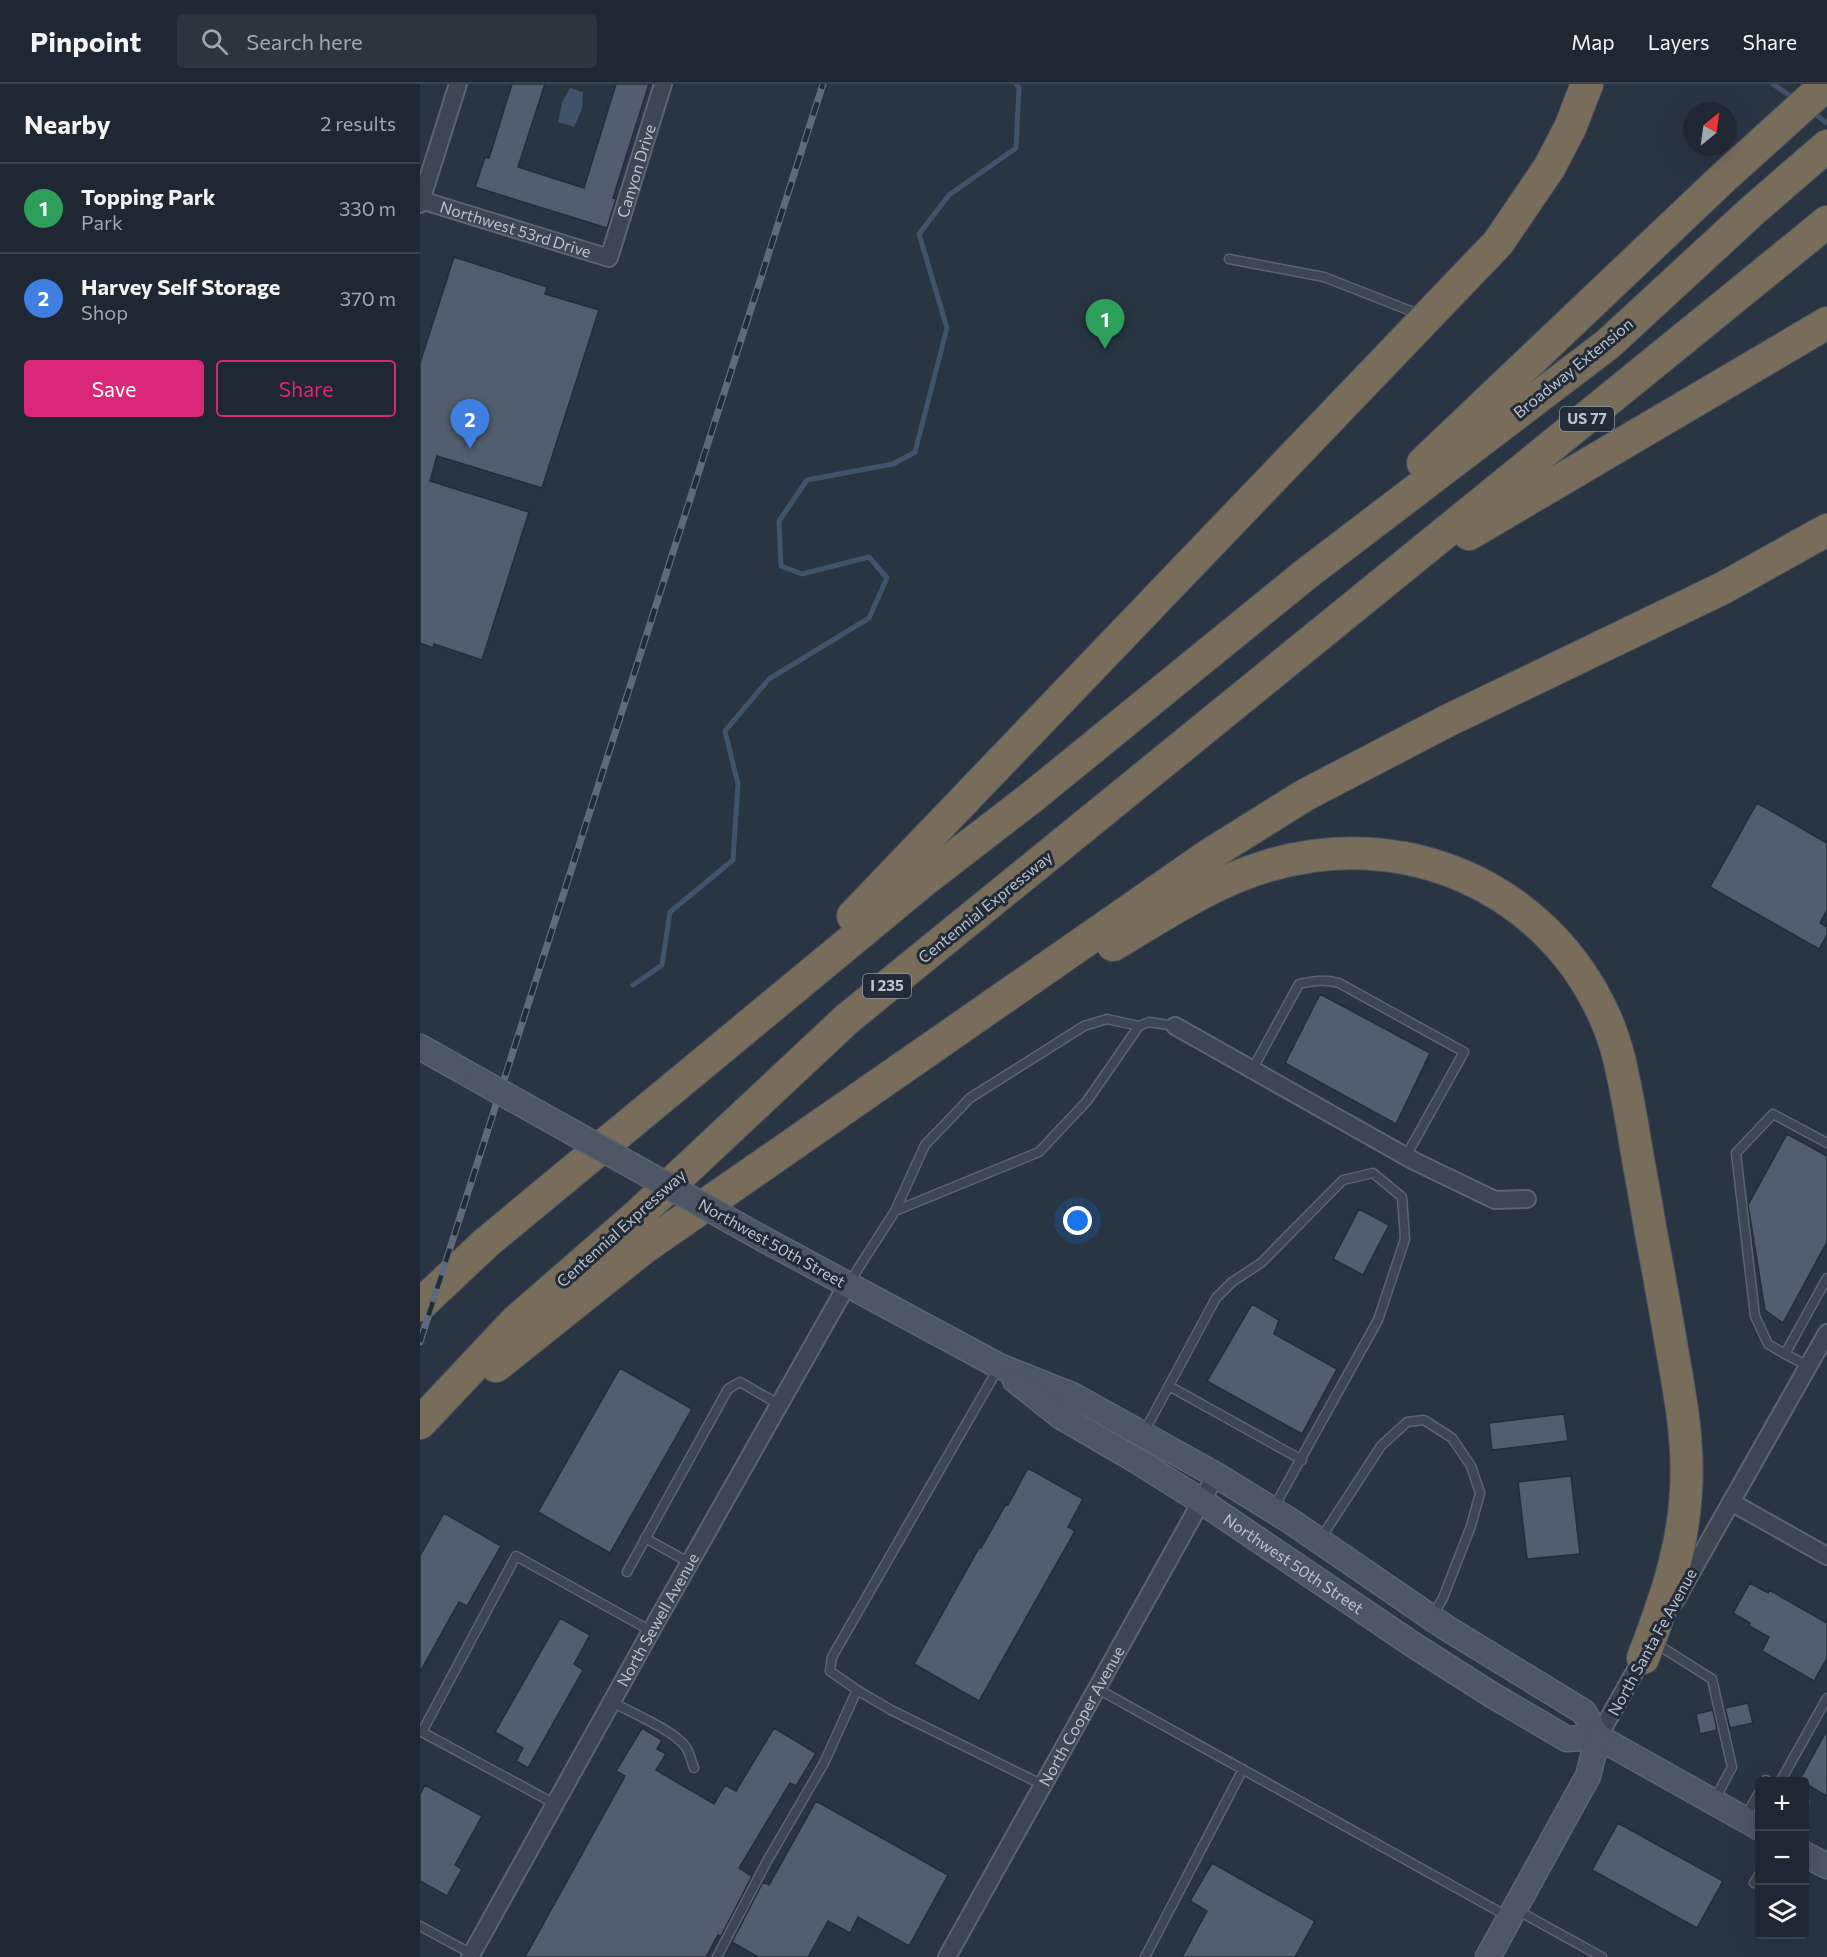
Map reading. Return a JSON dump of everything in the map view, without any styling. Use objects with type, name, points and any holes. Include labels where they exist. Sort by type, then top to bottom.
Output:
[{"type":"highway","points":[[758,1016],[1498,243],[1549,168],[1570,128],[1587,84]]},
{"type":"highway","points":[[420,1305],[487,1242],[758,1016],[1306,574],[1723,178],[1827,84]]},
{"type":"highway","name":"Broadway Extension","points":[[1306,574],[1608,344],[1751,212],[1827,146]]},
{"type":"highway","name":"US 77","points":[[1385,583],[1827,222]]},
{"type":"highway","points":[[1385,583],[1827,323]]},
{"type":"highway","points":[[420,1424],[645,1247],[1209,855],[1305,795],[1447,722],[1723,588],[1827,530]]},
{"type":"highway","name":"Centennial Expressway","points":[[420,1424],[516,1321],[640,1213],[847,1019],[1385,583]]},
{"type":"highway","points":[[895,1073],[1189,900],[1250,872],[1292,859],[1327,853],[1354,852],[1378,853],[1418,860],[1449,870],[1475,882],[1524,913],[1557,944],[1583,976],[1606,1018],[1614,1041],[1625,1085],[1677,1377],[1687,1463],[1684,1513],[1674,1571],[1648,1649]]},
{"type":"main road","name":"Northwest 50th Street","points":[[420,1047],[847,1286],[999,1366],[1072,1395],[1216,1475],[1319,1541],[1431,1618],[1584,1712],[1598,1737],[1567,1740],[1415,1646],[1201,1501],[1060,1416],[999,1366]]},
{"type":"main road","points":[[1598,1737],[1751,1824]]},
{"type":"main road","name":"North Santa Fe Avenue","points":[[1488,1957],[1588,1776],[1598,1737]]},
{"type":"main road","points":[[1809,1857],[1827,1866]]},
{"type":"street","points":[[421,202],[458,84]]},
{"type":"street","name":"Canyon Drive","points":[[609,258],[663,84]]},
{"type":"street","name":"Northwest 53rd Drive","points":[[421,202],[609,258]]},
{"type":"street","points":[[1175,1026],[1406,1156],[1495,1200],[1527,1199]]},
{"type":"street","name":"North Sewell Avenue","points":[[471,1956],[651,1631],[847,1286]]},
{"type":"street","name":"North Santa Fe Avenue","points":[[1598,1737],[1827,1333]]},
{"type":"street","name":"North Cooper Avenue","points":[[947,1957],[1216,1475]]},
{"type":"street","points":[[1731,1502],[1827,1556]]},
{"type":"lane","points":[[1229,259],[1324,277],[1427,317]]},
{"type":"lane","points":[[1252,1070],[1299,984],[1326,980],[1339,984],[1464,1052],[1406,1156]]},
{"type":"lane","points":[[847,1286],[895,1212],[925,1145],[970,1098],[1084,1026],[1107,1019],[1139,1026]]},
{"type":"lane","points":[[895,1212],[1039,1152],[1087,1101],[1139,1026],[1149,1022],[1175,1026]]},
{"type":"lane","points":[[1808,1366],[1768,1344],[1755,1316],[1736,1153],[1773,1114],[1827,1143]]},
{"type":"lane","points":[[1143,1434],[1216,1298],[1232,1282],[1261,1263],[1343,1180],[1373,1173],[1402,1197],[1405,1239],[1378,1320],[1302,1460],[1272,1510]]},
{"type":"lane","points":[[1785,1354],[1827,1278]]},
{"type":"lane","points":[[999,1366],[832,1657],[830,1671],[891,1710],[1019,1771],[1043,1785]]},
{"type":"lane","points":[[627,1572],[728,1389],[740,1382],[780,1405]]},
{"type":"lane","points":[[1169,1386],[1302,1460]]},
{"type":"lane","points":[[1319,1541],[1381,1446],[1407,1422],[1424,1420],[1452,1438],[1471,1466],[1480,1493],[1472,1526],[1443,1598],[1431,1618]]},
{"type":"lane","points":[[645,1538],[690,1563]]},
{"type":"lane","points":[[555,1804],[422,1732],[516,1556],[651,1631]]},
{"type":"lane","points":[[1648,1649],[1712,1678],[1732,1767],[1713,1802]]},
{"type":"lane","points":[[1096,1688],[1513,1913],[1602,1957]]},
{"type":"lane","points":[[717,1957],[766,1863],[824,1763],[857,1690]]},
{"type":"lane","points":[[1783,1777],[1827,1698]]},
{"type":"lane","points":[[612,1702],[680,1740],[694,1768]]},
{"type":"lane","points":[[1145,1957],[1243,1769]]},
{"type":"lane","points":[[1751,1824],[1755,1809]]},
{"type":"lane","points":[[420,1926],[471,1956]]},
{"type":"water","points":[[570,88],[583,92],[582,109],[574,127],[558,122],[562,102]]},
{"type":"building","points":[[512,84],[545,84],[518,167],[584,188],[616,84],[649,84],[613,198],[616,199],[607,228],[475,187],[485,157],[489,158]]},
{"type":"building","points":[[454,257],[547,287],[545,294],[599,310],[542,488],[437,456],[430,481],[529,512],[482,660],[434,644],[433,648],[420,643],[420,363]]},
{"type":"building","points":[[1757,803],[1827,843],[1827,910],[1820,923],[1827,927],[1827,935],[1819,949],[1710,887]]},
{"type":"building","points":[[1320,994],[1430,1053],[1396,1124],[1285,1063]]},
{"type":"building","points":[[1787,1134],[1827,1156],[1827,1242],[1783,1323],[1765,1310],[1748,1205]]},
{"type":"building","points":[[1359,1209],[1389,1225],[1363,1275],[1333,1259]]},
{"type":"building","points":[[1252,1304],[1279,1320],[1274,1334],[1337,1369],[1302,1434],[1207,1381]]},
{"type":"building","points":[[620,1368],[692,1409],[610,1553],[538,1512]]},
{"type":"building","points":[[1564,1414],[1568,1441],[1492,1450],[1489,1423]]},
{"type":"building","points":[[1028,1468],[1083,1499],[1068,1527],[1075,1531],[979,1701],[914,1664],[979,1548],[1006,1504],[1008,1505]]},
{"type":"building","points":[[1571,1476],[1580,1554],[1527,1559],[1518,1482]]},
{"type":"building","points":[[444,1513],[501,1546],[467,1606],[459,1602],[420,1672],[420,1556]]},
{"type":"building","points":[[1750,1583],[1768,1593],[1769,1590],[1827,1623],[1827,1658],[1814,1681],[1762,1651],[1769,1637],[1749,1626],[1750,1623],[1733,1613]]},
{"type":"building","points":[[560,1618],[590,1635],[574,1664],[583,1670],[528,1768],[516,1761],[523,1748],[495,1732]]},
{"type":"building","points":[[1748,1703],[1753,1723],[1730,1728],[1725,1708]]},
{"type":"building","points":[[1713,1710],[1717,1730],[1700,1734],[1696,1714]]},
{"type":"building","points":[[642,1728],[662,1740],[657,1749],[666,1754],[656,1770],[714,1804],[725,1785],[736,1791],[774,1728],[816,1753],[796,1786],[790,1783],[739,1868],[752,1876],[721,1936],[718,1935],[706,1957],[525,1957],[625,1776],[616,1771]]},
{"type":"building","points":[[1827,1730],[1827,1796],[1809,1786],[1809,1777],[1801,1777]]},
{"type":"building","points":[[425,1785],[482,1816],[455,1865],[462,1869],[447,1896],[420,1881],[420,1794]]},
{"type":"building","points":[[816,1801],[948,1875],[909,1946],[858,1917],[850,1933],[828,1921],[808,1957],[758,1957],[732,1942],[763,1882],[769,1885]]},
{"type":"building","points":[[1618,1823],[1723,1881],[1697,1928],[1592,1870]]},
{"type":"building","points":[[1212,1863],[1315,1921],[1295,1957],[1182,1957],[1207,1911],[1190,1901]]},
{"type":"waterway","points":[[633,985],[662,965],[670,912],[733,860],[738,784],[725,731],[769,679],[869,618],[887,578],[869,557],[802,574],[781,566],[779,521],[807,480],[893,464],[915,452],[947,328],[919,234],[949,195],[1016,148],[1019,88],[1016,84]]},
{"type":"waterway","points":[[1773,84],[1796,100]]},
{"type":"waterway","points":[[1811,111],[1827,123]]},
{"type":"railway","points":[[420,1342],[823,84]]},
{"type":"place","name":"Topping Park","points":[[1105,349]]},
{"type":"place","name":"Harvey Self Storage","points":[[470,449]]}]
